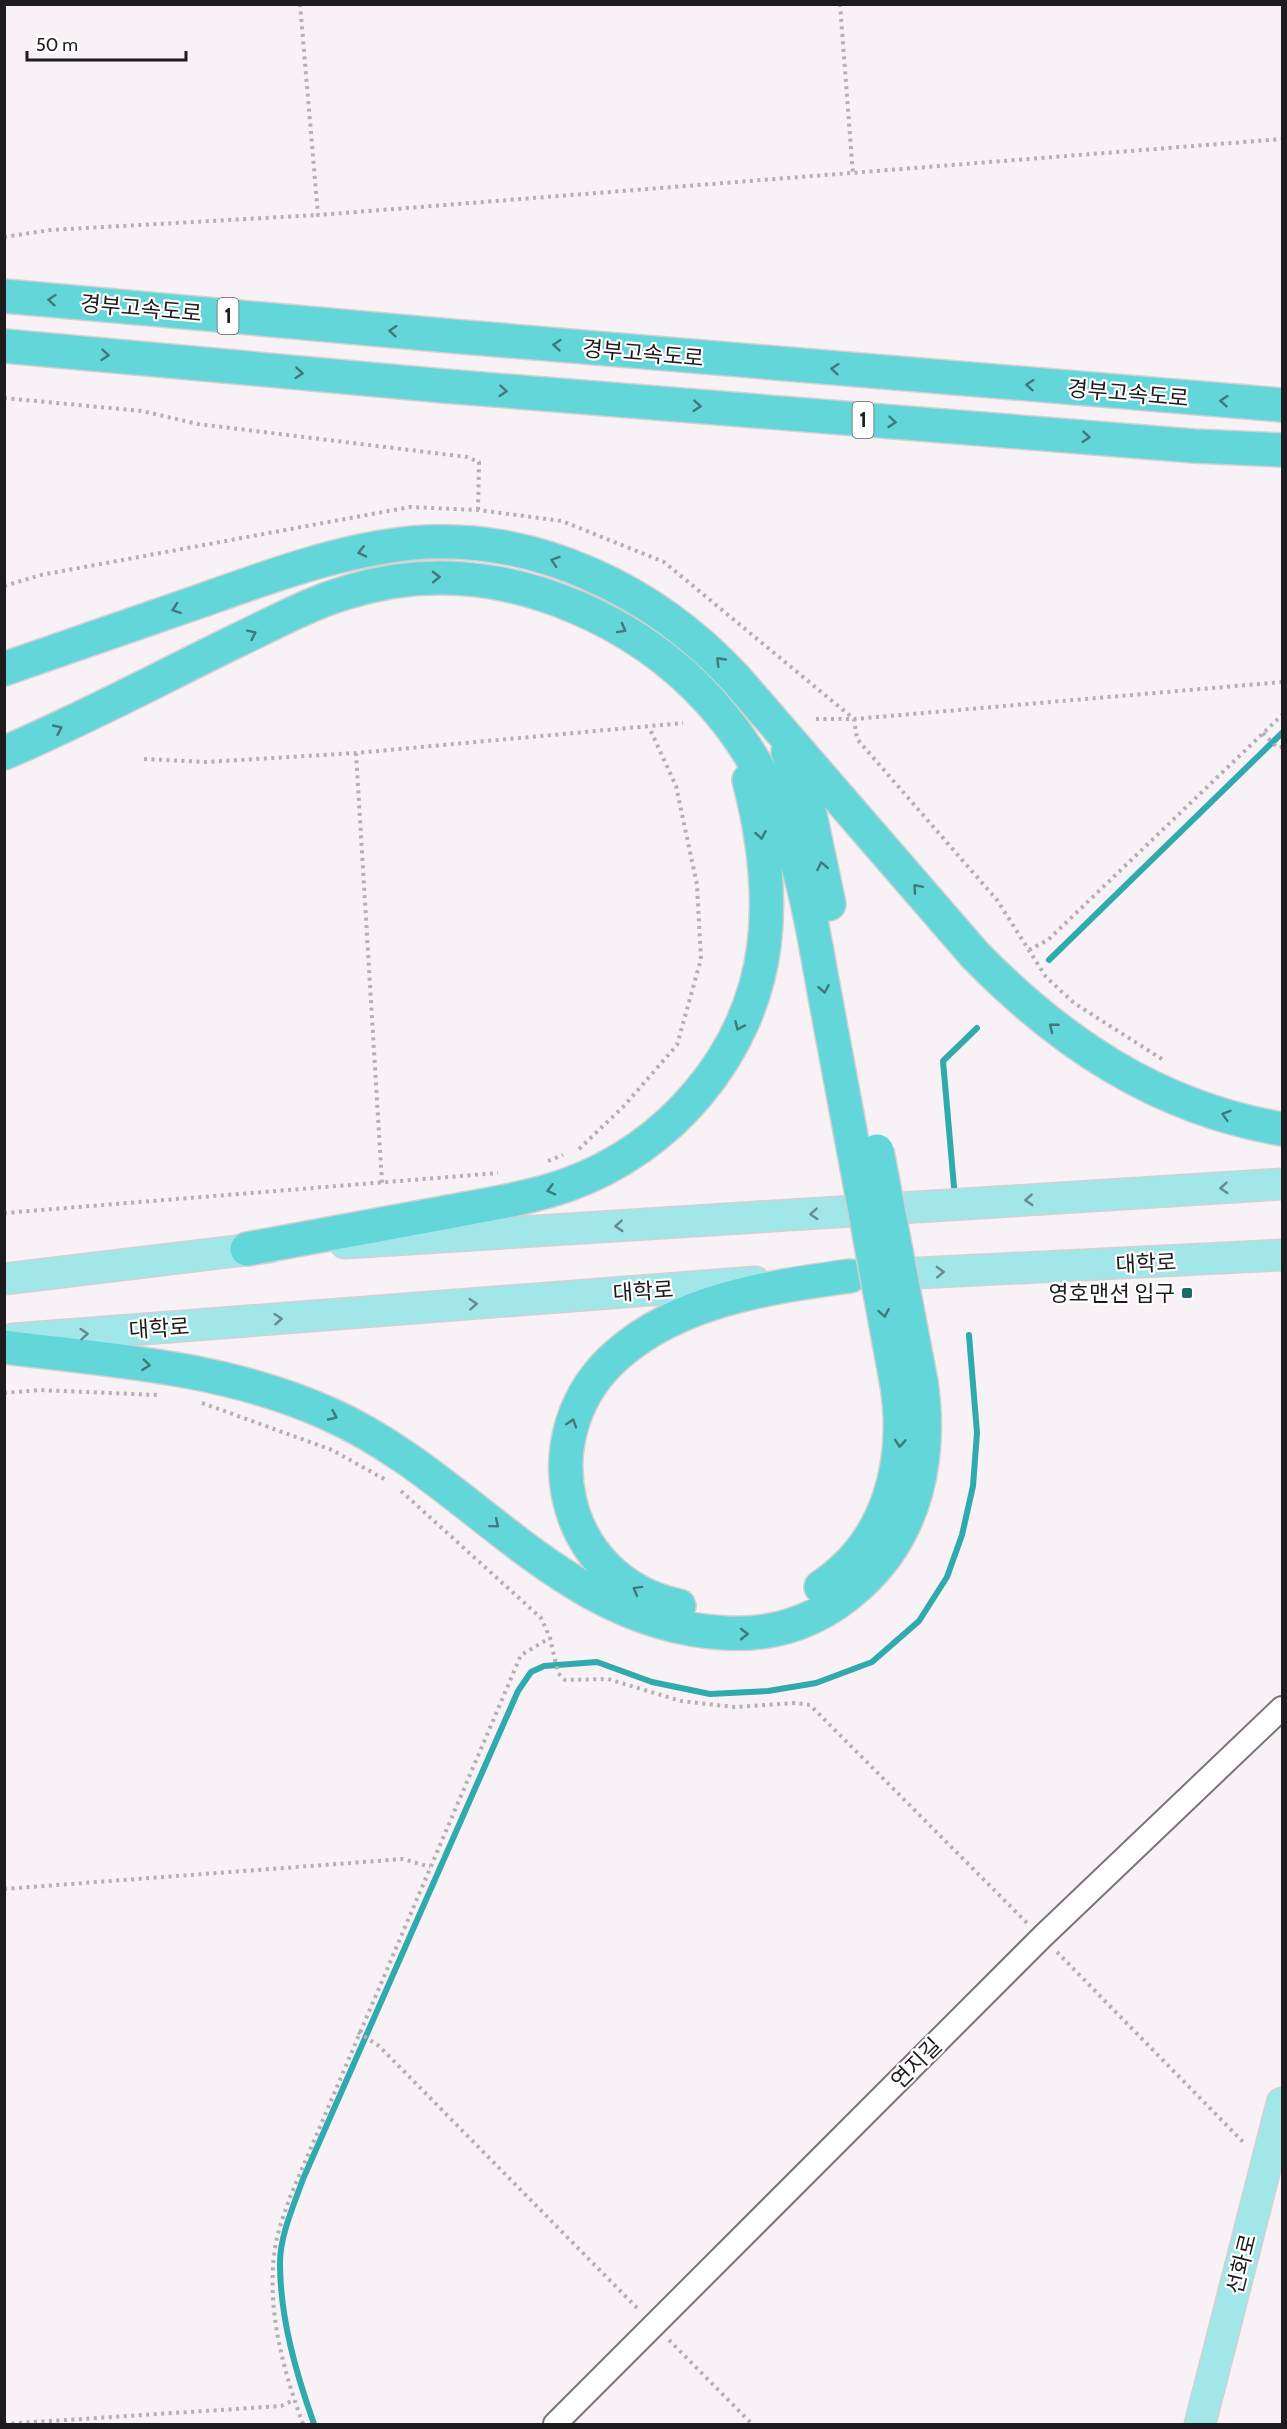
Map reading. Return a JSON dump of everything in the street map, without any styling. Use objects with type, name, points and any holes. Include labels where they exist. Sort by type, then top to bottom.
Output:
[{"type":"highway","name":"경부고속도로","points":[[4,296],[463,338],[1282,405]]},
{"type":"highway","name":"1","points":[[4,346],[468,388],[1170,444],[1282,450]]},
{"type":"highway","points":[[4,669],[251,583],[328,560],[383,547],[435,543],[484,546],[537,555],[581,570],[623,589],[669,617],[703,644],[975,955],[1016,997],[1055,1030],[1098,1058],[1158,1089],[1216,1112],[1282,1129]]},
{"type":"highway","points":[[4,753],[325,600],[369,586],[413,578],[454,578],[502,583],[543,594],[591,613],[629,633],[664,656],[696,684],[726,720],[774,798],[796,859],[866,1151]]},
{"type":"highway","points":[[4,1347],[192,1371],[240,1381],[297,1400],[362,1430],[394,1449],[473,1506],[537,1559],[602,1600],[660,1623],[698,1631],[754,1634],[792,1626],[826,1610],[865,1580],[888,1553],[913,1505],[920,1476],[925,1429],[909,1383],[866,1151],[809,810],[788,752],[758,705]]},
{"type":"highway","points":[[247,1249],[500,1202],[566,1186],[592,1175],[642,1146],[660,1132],[701,1090],[722,1062],[746,1011],[758,976],[766,928],[765,863],[757,814],[746,769],[726,720]]},
{"type":"highway","points":[[850,1276],[776,1287],[716,1303],[665,1324],[618,1354],[583,1397],[569,1435],[566,1474],[576,1524],[604,1567],[640,1592],[675,1605],[711,1611],[745,1612],[767,1609],[810,1594],[838,1575],[852,1561],[872,1536],[886,1509],[899,1460],[909,1383]]},
{"type":"main road","points":[[4,1279],[247,1249],[1282,1184]]},
{"type":"main road","name":"대학로","points":[[4,1340],[850,1276],[1282,1255]]},
{"type":"main road","name":"선화로","points":[[1200,2424],[1282,2103]]},
{"type":"street","name":"연지길","points":[[555,2424],[1042,1937],[1282,1708]]},
{"type":"path","points":[[300,4],[318,215]]},
{"type":"path","points":[[840,4],[853,175]]},
{"type":"path","points":[[4,237],[50,230],[318,215],[853,175],[1282,139]]},
{"type":"path","points":[[4,398],[142,411],[198,423],[467,457],[479,462],[478,510]]},
{"type":"path","points":[[816,718],[854,719],[1282,682]]},
{"type":"path","points":[[1029,950],[1048,940],[1282,715]]},
{"type":"path","points":[[144,759],[206,762],[356,753],[683,723]]},
{"type":"path","points":[[539,1164],[581,1149],[624,1106],[677,1045],[701,959],[697,885],[676,786],[649,727]]},
{"type":"path","points":[[1263,733],[1277,747],[1282,747]]},
{"type":"path","points":[[356,753],[382,1183]]},
{"type":"path","points":[[4,1213],[507,1173]]},
{"type":"path","points":[[4,1393],[40,1390],[159,1395]]},
{"type":"path","points":[[193,1400],[332,1450],[396,1485],[541,1618],[550,1638],[558,1673],[565,1680],[608,1679],[681,1701],[734,1707],[795,1703],[810,1705],[1267,2163]]},
{"type":"path","points":[[303,2424],[284,2368],[277,2331],[273,2286],[276,2241],[290,2198],[358,2032],[521,1655],[550,1638]]},
{"type":"path","points":[[4,1888],[403,1859],[430,1867]]},
{"type":"path","points":[[358,2032],[373,2042],[752,2424]]},
{"type":"path","points":[[4,2424],[281,2406],[294,2400]]},
{"type":"waterway","points":[[1049,960],[1282,733]]},
{"type":"waterway","points":[[954,1187],[943,1061],[977,1028]]},
{"type":"waterway","points":[[314,2424],[295,2365],[286,2325],[280,2263],[285,2231],[303,2179],[518,1691],[531,1672],[544,1666],[597,1662],[652,1682],[710,1694],[768,1691],[816,1683],[872,1662],[919,1621],[947,1577],[962,1535],[973,1486],[977,1433],[969,1335]]},
{"type":"place","name":"영호맨션 입구","points":[[1187,1293]]}]
